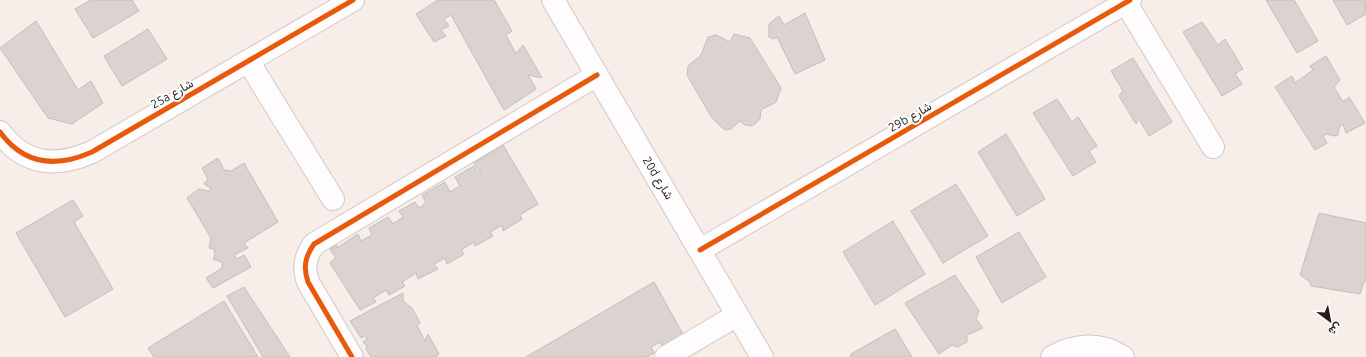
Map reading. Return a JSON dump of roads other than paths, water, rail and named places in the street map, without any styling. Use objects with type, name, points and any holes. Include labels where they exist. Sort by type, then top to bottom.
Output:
[{"type":"street","name":"25a شارع","points":[[0,132],[7,141],[21,153],[38,160],[56,162],[75,160],[92,152],[353,0]]},
{"type":"street","name":"20d شارع","points":[[553,0],[762,357]]},
{"type":"street","points":[[1128,1],[1213,147]]},
{"type":"street","name":"29b شارع","points":[[700,250],[1128,1]]},
{"type":"street","points":[[248,61],[333,199]]},
{"type":"street","points":[[352,357],[308,282],[305,272],[305,262],[308,252],[314,244],[597,76]]},
{"type":"street","points":[[666,357],[737,315]]},
{"type":"street","points":[[1052,357],[1074,347],[1091,346],[1107,349],[1123,357]]}]
